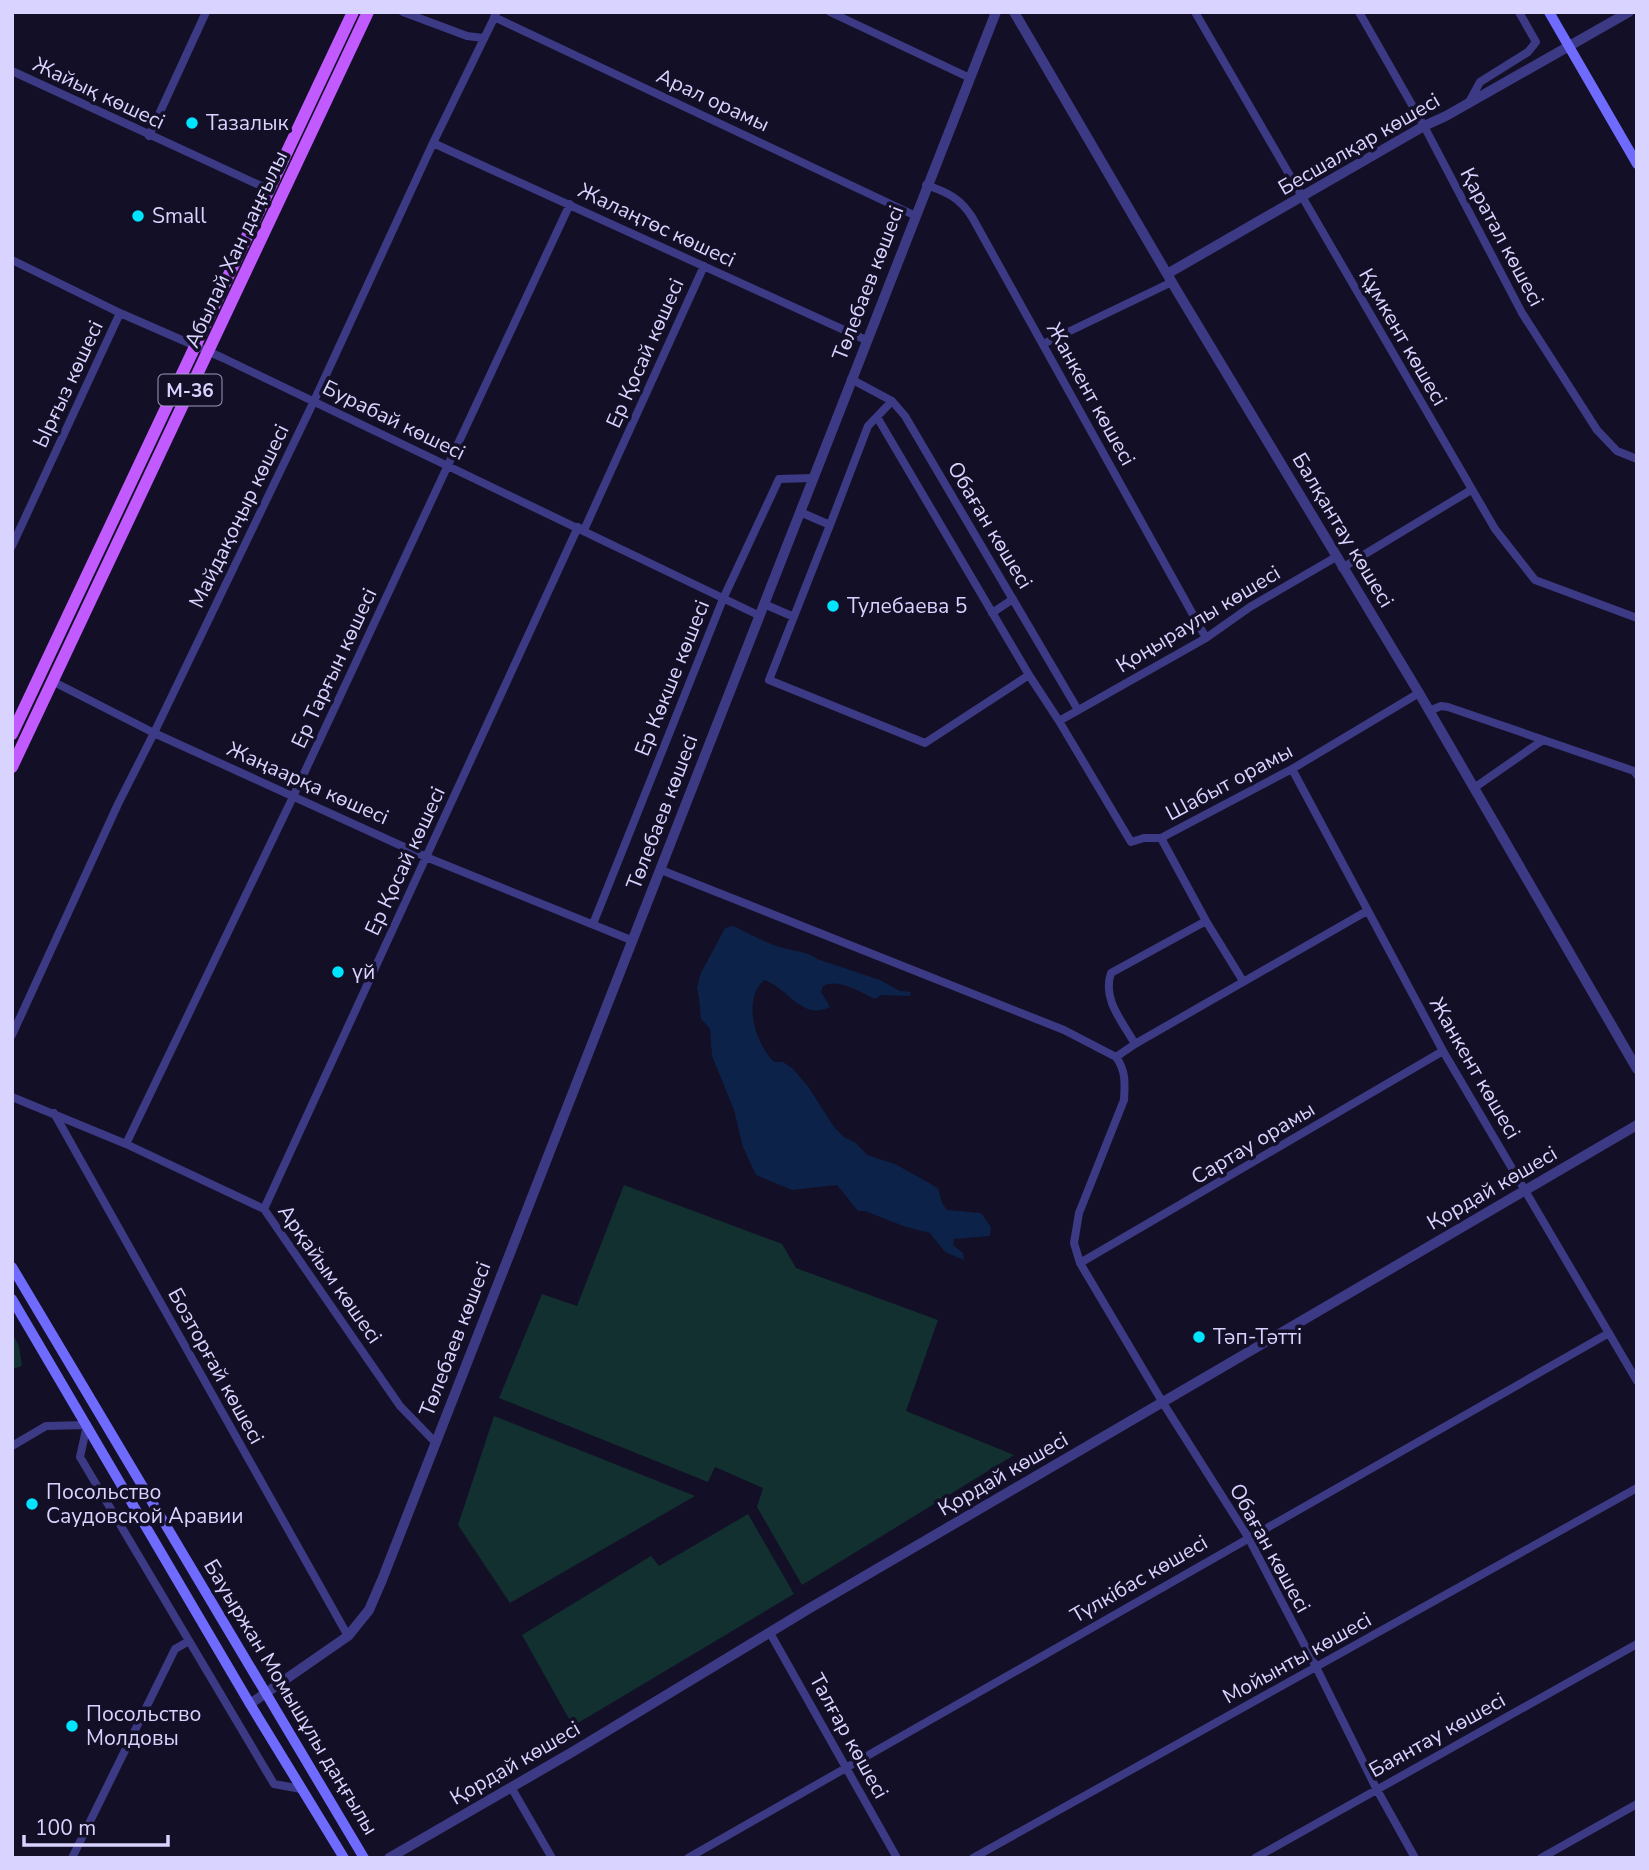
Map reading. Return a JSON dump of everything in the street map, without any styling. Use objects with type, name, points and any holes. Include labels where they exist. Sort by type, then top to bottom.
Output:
[{"type":"main road","name":"Абылай Хан даңғылы","points":[[18,727],[52,681],[203,348],[270,190],[353,12]]},
{"type":"main road","name":"Абылай Хан даңғылы","points":[[12,767],[18,727],[368,12]]},
{"type":"main road","points":[[1549,12],[1637,164]]},
{"type":"main road","name":"Бауыржан Момышұлы даңғылы","points":[[12,1267],[364,1858]]},
{"type":"main road","name":"Бауыржан Момышұлы даңғылы","points":[[12,1299],[250,1704],[344,1858]]},
{"type":"street","points":[[149,136],[206,12]]},
{"type":"street","points":[[403,12],[467,36],[483,38]]},
{"type":"street","points":[[830,12],[970,78]]},
{"type":"street","name":"Төлебаев көшесі","points":[[250,1704],[348,1636],[369,1610],[996,12]]},
{"type":"street","name":"Балқантау көшесі","points":[[1014,12],[1342,568],[1419,693],[1637,1069]]},
{"type":"street","name":"Құмкент көшесі","points":[[1195,12],[1494,528],[1535,580],[1637,618]]},
{"type":"street","name":"Қаратал көшесі","points":[[1359,12],[1424,126],[1522,313],[1597,430],[1617,451],[1637,459]]},
{"type":"street","points":[[1468,104],[1480,82],[1528,52],[1536,43],[1520,12]]},
{"type":"street","name":"Бесшалқар көшесі","points":[[1170,278],[1424,126],[1468,104],[1629,12]]},
{"type":"street","name":"Майдақоңыр көшесі","points":[[12,1035],[118,804],[314,401],[433,143],[496,15]]},
{"type":"street","name":"Арал орамы","points":[[496,15],[916,216]]},
{"type":"street","name":"Жайық көшесі","points":[[12,71],[270,190]]},
{"type":"street","name":"Жалаңтөс көшесі","points":[[433,143],[866,340]]},
{"type":"street","name":"Жанкент көшесі","points":[[926,185],[950,193],[963,203],[1206,638]]},
{"type":"street","name":"Ер Тарғын көшесі","points":[[126,1144],[294,795],[570,205]]},
{"type":"street","name":"Бурабай көшесі","points":[[12,260],[120,313],[203,348],[758,615]]},
{"type":"street","name":"Ер Қосай көшесі","points":[[264,1209],[704,266]]},
{"type":"street","points":[[1043,344],[1170,278]]},
{"type":"street","name":"Ырғыз көшесі","points":[[12,545],[120,313]]},
{"type":"street","name":"Обаған көшесі","points":[[851,379],[892,401],[905,416],[1078,710]]},
{"type":"street","points":[[892,401],[868,426],[769,680],[925,743],[1028,675]]},
{"type":"street","points":[[877,417],[1028,675],[1059,721],[1131,842],[1144,838],[1161,838]]},
{"type":"street","name":"Ер Көкше көшесі","points":[[593,924],[723,599],[779,479],[813,478]]},
{"type":"street","points":[[1342,568],[1471,490]]},
{"type":"street","points":[[800,512],[830,525]]},
{"type":"street","name":"Қоңыраулы көшесі","points":[[1059,721],[1206,638],[1250,607],[1336,556]]},
{"type":"street","points":[[992,613],[1013,599]]},
{"type":"street","points":[[764,604],[794,617]]},
{"type":"street","name":"Жаңаарқа көшесі","points":[[52,681],[154,733],[426,857],[631,940]]},
{"type":"street","name":"Шабыт орамы","points":[[1243,981],[1206,921],[1161,838],[1292,769],[1419,693]]},
{"type":"street","points":[[1429,711],[1441,706],[1448,707],[1636,770]]},
{"type":"street","points":[[1474,788],[1543,740]]},
{"type":"street","name":"Жанкент көшесі","points":[[1292,769],[1443,1051],[1637,1381]]},
{"type":"street","points":[[661,870],[1064,1030],[1116,1057],[1122,1065],[1126,1081],[1124,1100],[1079,1213],[1074,1242],[1080,1263]]},
{"type":"street","points":[[1116,1057],[1367,911]]},
{"type":"street","points":[[1135,1044],[1110,999],[1107,986],[1111,973],[1206,921]]},
{"type":"street","name":"Сартау орамы","points":[[1080,1263],[1443,1051]]},
{"type":"street","name":"Арқайым көшесі","points":[[12,1097],[126,1144],[264,1209],[407,1415],[435,1441]]},
{"type":"street","name":"Бозторғай көшесі","points":[[54,1113],[348,1636]]},
{"type":"street","name":"Қордай көшесі","points":[[389,1858],[1637,1125]]},
{"type":"street","name":"Обаған көшесі","points":[[1080,1263],[1163,1403],[1248,1537],[1376,1788],[1416,1858]]},
{"type":"street","name":"Түлкібас көшесі","points":[[688,1858],[1609,1333]]},
{"type":"street","points":[[12,1446],[46,1426],[87,1425],[80,1457],[274,1784],[301,1789]]},
{"type":"street","name":"Мойынты көшесі","points":[[973,1858],[1637,1488]]},
{"type":"street","name":"Талғар көшесі","points":[[770,1633],[897,1858]]},
{"type":"street","points":[[72,1858],[175,1649],[189,1641]]},
{"type":"street","name":"Баянтау көшесі","points":[[1255,1858],[1637,1644]]},
{"type":"street","points":[[511,1787],[552,1858]]},
{"type":"street","points":[[1541,1858],[1637,1804]]},
{"type":"green space","points":[[624,1185],[782,1244],[796,1268],[938,1320],[906,1411],[1014,1455],[802,1585],[757,1507],[763,1488],[715,1467],[708,1482],[499,1398],[542,1294],[577,1306]]},
{"type":"green space","points":[[12,1333],[19,1346],[22,1366],[12,1369]]},
{"type":"green space","points":[[494,1416],[695,1496],[510,1603],[458,1525]]},
{"type":"green space","points":[[748,1514],[794,1594],[573,1726],[522,1635],[651,1556],[659,1566]]},
{"type":"water","points":[[733,926],[774,945],[808,954],[880,980],[900,991],[911,992],[910,996],[881,995],[875,999],[849,987],[829,984],[823,986],[821,992],[830,1007],[811,1010],[764,980],[757,988],[752,1010],[757,1033],[767,1054],[774,1062],[783,1062],[792,1068],[844,1137],[856,1143],[867,1155],[895,1164],[938,1188],[947,1210],[981,1213],[991,1227],[990,1236],[954,1239],[953,1245],[963,1253],[964,1260],[945,1252],[930,1233],[858,1211],[837,1185],[792,1190],[756,1175],[743,1147],[734,1110],[712,1056],[710,1029],[701,1019],[697,987],[701,973],[725,928]]},
{"type":"place","name":"Тазалык","points":[[192,123]]},
{"type":"place","name":"Small","points":[[138,216]]},
{"type":"place","name":"Тулебаева 5","points":[[833,606]]},
{"type":"place","name":"үй","points":[[338,972]]},
{"type":"place","name":"Тәп-Тәтті","points":[[1199,1337]]},
{"type":"place","name":"Посольство Саудовской Аравии","points":[[32,1504]]},
{"type":"place","name":"Посольство Молдовы","points":[[72,1726]]}]
